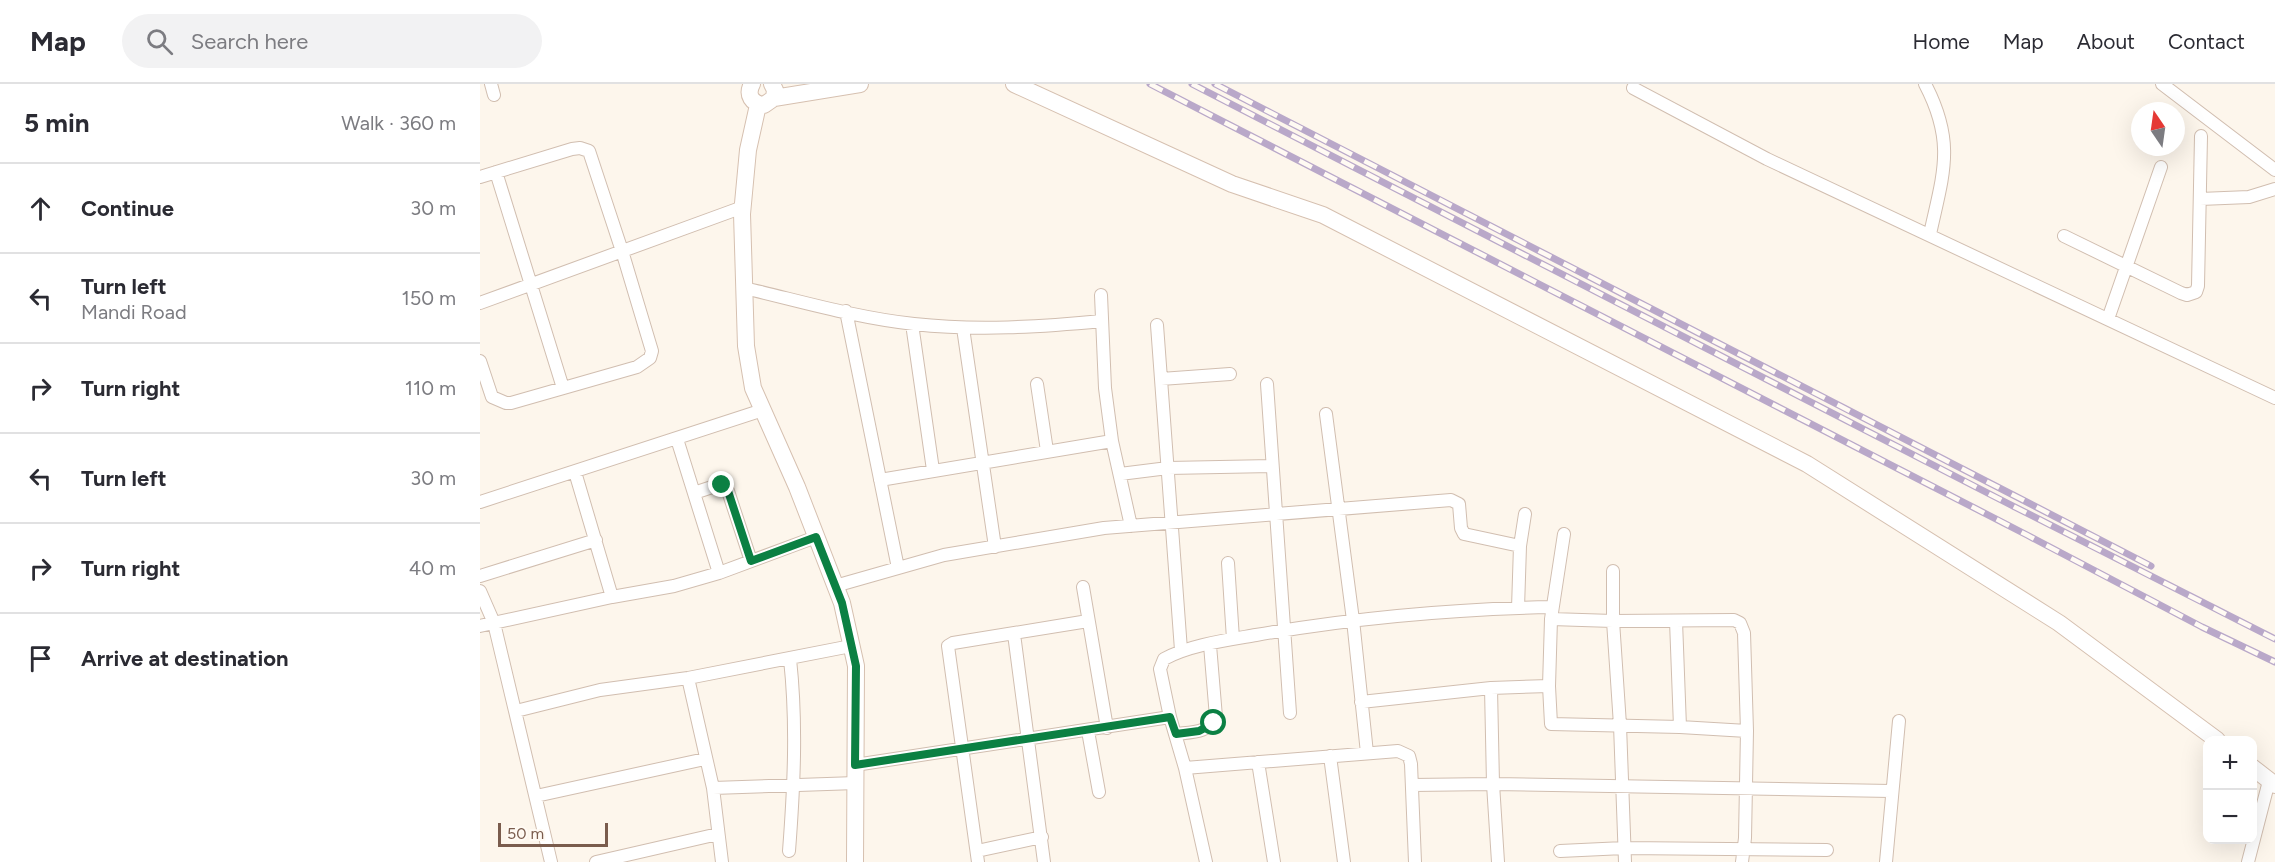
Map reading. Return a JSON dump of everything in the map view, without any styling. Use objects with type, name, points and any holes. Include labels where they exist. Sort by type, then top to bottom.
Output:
[{"type":"street","points":[[750,85],[750,98],[860,84]]},
{"type":"street","points":[[1014,84],[1232,184],[1323,215],[1808,464],[2059,623],[2210,736]]},
{"type":"street","points":[[1925,84],[1941,121],[1946,150],[1944,172],[1930,234]]},
{"type":"street","points":[[2162,84],[2275,170]]},
{"type":"street","points":[[1632,88],[1767,159],[2275,398]]},
{"type":"street","points":[[768,96],[748,150],[742,207],[746,346],[753,388],[842,603],[856,666],[855,862]]},
{"type":"street","points":[[2064,236],[2181,293],[2187,295],[2196,292],[2198,286],[2201,136]]},
{"type":"street","points":[[480,177],[572,149],[580,148],[589,151],[652,351],[650,358],[637,367],[506,403],[492,397],[480,361]]},
{"type":"street","points":[[2108,319],[2161,167]]},
{"type":"street","points":[[496,172],[563,388]]},
{"type":"street","points":[[2200,199],[2249,197],[2275,189]]},
{"type":"street","points":[[480,303],[742,207]]},
{"type":"street","points":[[744,288],[912,324],[963,328],[1053,326],[1102,321]]},
{"type":"street","points":[[1101,294],[1105,388],[1112,441],[1131,526]]},
{"type":"street","points":[[846,311],[898,568]]},
{"type":"street","points":[[912,324],[933,470]]},
{"type":"street","points":[[1157,325],[1181,650]]},
{"type":"street","points":[[963,328],[995,547]]},
{"type":"street","points":[[1161,379],[1230,374]]},
{"type":"street","points":[[1037,384],[1047,451]]},
{"type":"street","points":[[1267,384],[1290,713]]},
{"type":"street","points":[[480,502],[763,410]]},
{"type":"street","points":[[1326,414],[1353,620],[1367,753]]},
{"type":"street","points":[[677,439],[719,573]]},
{"type":"street","points":[[880,480],[982,461],[1112,441]]},
{"type":"street","points":[[1120,474],[1168,468],[1272,466]]},
{"type":"street","points":[[575,472],[612,597]]},
{"type":"street","points":[[694,493],[718,485],[724,486],[728,491],[751,561]]},
{"type":"street","points":[[835,586],[944,555],[1104,528],[1455,500],[1460,504],[1461,528],[1464,534],[1520,546]]},
{"type":"street","points":[[1518,608],[1520,546],[1525,514]]},
{"type":"street","points":[[1564,534],[1551,613],[1549,686],[1551,724],[1746,731]]},
{"type":"street","points":[[480,626],[674,586],[719,573],[816,537]]},
{"type":"street","points":[[480,576],[596,540]]},
{"type":"street","points":[[1228,563],[1233,639]]},
{"type":"street","points":[[1612,571],[1625,862]]},
{"type":"street","points":[[1083,586],[1107,728]]},
{"type":"street","points":[[480,591],[494,623],[551,862]]},
{"type":"street","points":[[1206,862],[1160,669],[1164,659],[1181,650],[1283,630],[1353,620],[1518,608],[1613,621],[1734,620],[1740,623],[1744,633],[1746,731],[1742,862]]},
{"type":"street","points":[[1042,837],[977,857],[948,646],[953,643],[1088,621]]},
{"type":"street","points":[[1676,621],[1680,727]]},
{"type":"street","points":[[1014,634],[1044,862]]},
{"type":"street","points":[[1176,734],[1199,731],[1214,723],[1216,717],[1210,645]]},
{"type":"street","points":[[516,711],[600,690],[688,678],[851,646]]},
{"type":"street","points":[[789,851],[794,786],[795,703],[790,658]]},
{"type":"street","points":[[688,678],[713,789],[722,862]]},
{"type":"street","points":[[1361,702],[1491,688],[1549,686]]},
{"type":"street","points":[[1491,688],[1493,784],[1498,862]]},
{"type":"street","points":[[855,765],[1170,717]]},
{"type":"street","points":[[1886,862],[1899,721]]},
{"type":"street","points":[[1088,731],[1099,792]]},
{"type":"street","points":[[1185,768],[1367,753],[1398,751],[1405,753],[1409,756],[1412,785],[1415,862]]},
{"type":"street","points":[[1330,756],[1344,862]]},
{"type":"street","points":[[536,796],[705,759]]},
{"type":"street","points":[[1258,762],[1274,862]]},
{"type":"street","points":[[2248,862],[2272,783],[2257,770]]},
{"type":"street","points":[[713,789],[855,783]]},
{"type":"street","points":[[1412,785],[1493,784],[1892,792]]},
{"type":"street","points":[[597,862],[718,834]]},
{"type":"street","points":[[1560,851],[1624,848],[1827,850]]},
{"type":"railway","points":[[1150,84],[2202,627],[2275,662]]},
{"type":"railway","points":[[1192,84],[2275,639]]},
{"type":"railway","points":[[1215,84],[2151,566]]},
{"type":"route","points":[[722,485],[728,491],[751,561],[816,537],[842,603],[856,666],[855,765],[1170,717],[1176,734],[1199,731],[1214,723]]}]
